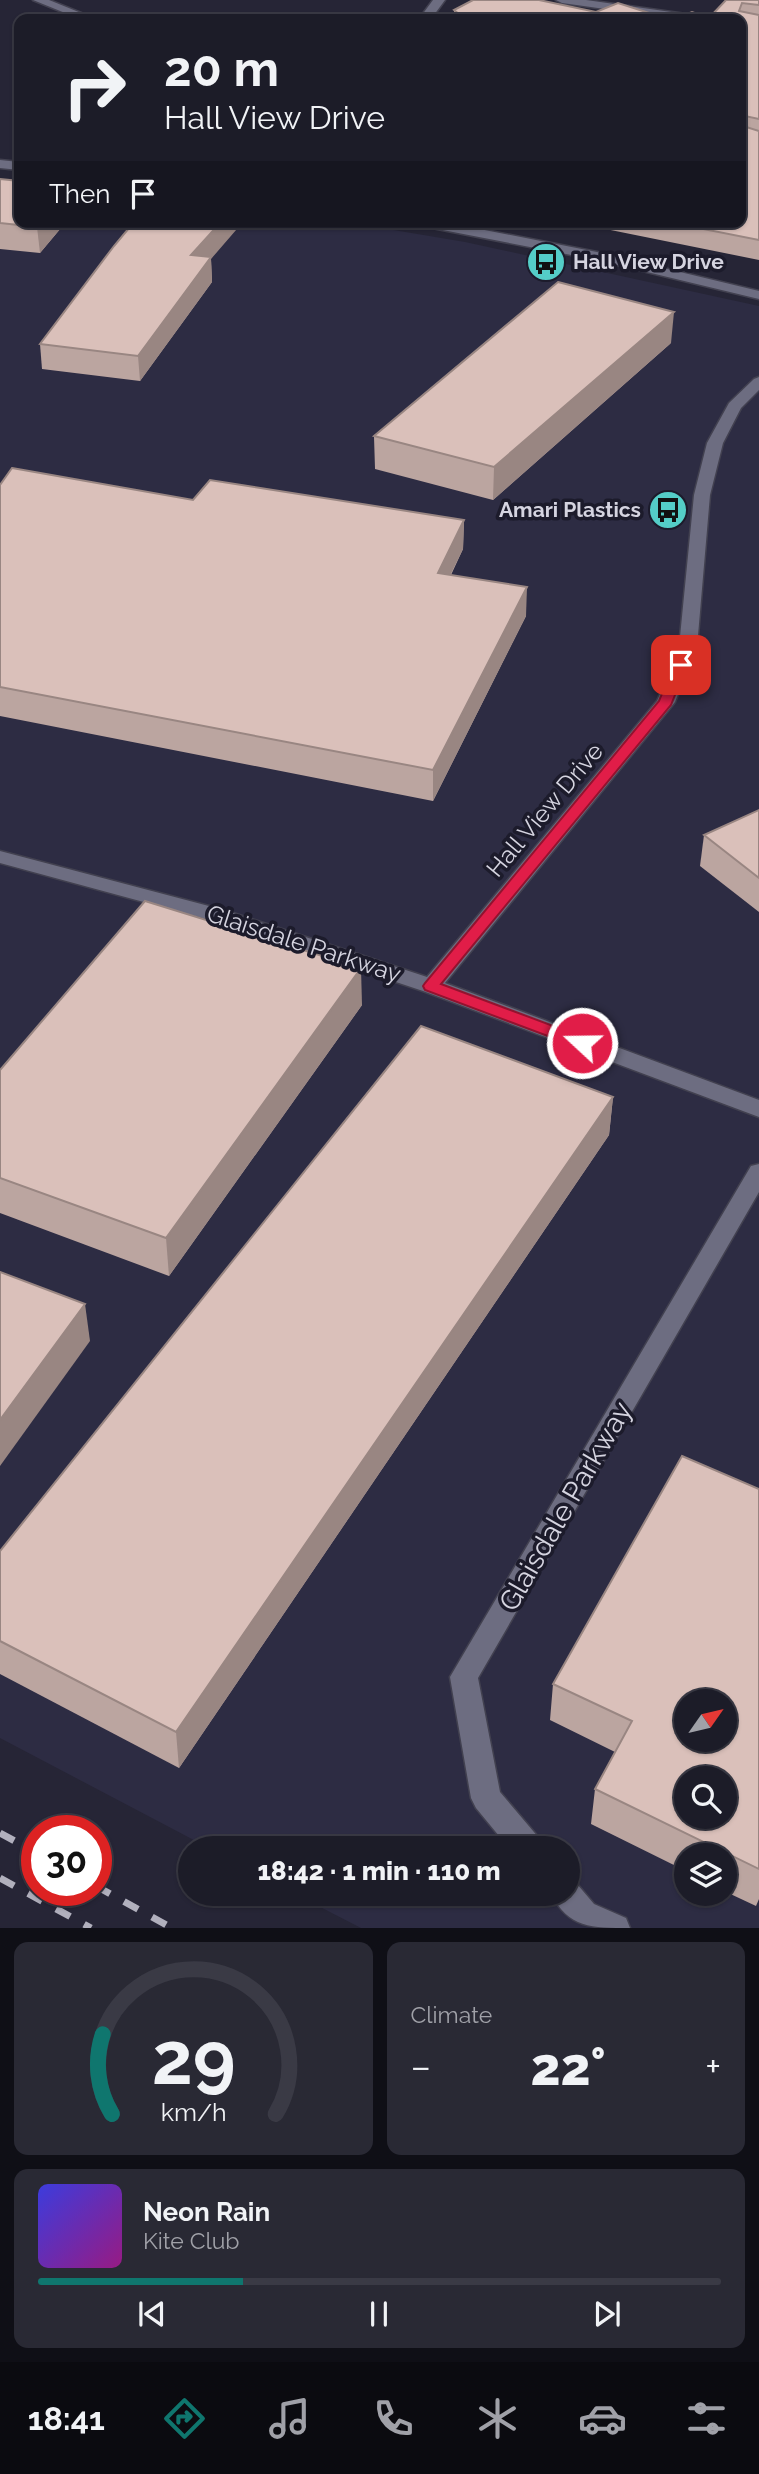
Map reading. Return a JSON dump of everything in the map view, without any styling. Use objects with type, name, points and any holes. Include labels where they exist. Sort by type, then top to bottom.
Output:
[{"type":"street","points":[[39,0],[77,14]]},
{"type":"street","points":[[562,0],[661,14]]},
{"type":"street","points":[[669,14],[681,0]]},
{"type":"street","points":[[453,228],[597,256],[759,295]]},
{"type":"street","name":"Hall View Drive","points":[[431,986],[666,702],[688,647],[702,495],[715,443],[734,406],[759,382]]},
{"type":"street","name":"Glaisdale Parkway","points":[[0,857],[217,915],[431,986],[759,1109]]},
{"type":"street","name":"Glaisdale Parkway","points":[[518,1836],[486,1798],[464,1677],[759,1172]]},
{"type":"street","points":[[576,1906],[583,1914],[615,1928]]},
{"type":"shaded area","points":[[0,179],[14,180],[14,228],[382,228],[465,242],[759,306],[759,1928],[361,1928],[318,1906],[580,1906],[580,1836],[186,1836],[0,1738]]},
{"type":"building","points":[[473,0],[539,0],[596,12],[618,3],[652,14],[459,14],[454,10]]},
{"type":"building","points":[[726,0],[759,0],[759,5],[742,3],[739,11],[759,15],[759,119],[746,116],[746,14],[713,14]]},
{"type":"building","points":[[746,127],[759,131],[759,240],[698,228],[746,228]]},
{"type":"building","points":[[0,179],[14,180],[14,225],[0,223]]},
{"type":"building","points":[[129,228],[216,228],[191,255],[211,257],[138,356],[40,344]]},
{"type":"building","points":[[558,282],[674,312],[494,467],[374,436]]},
{"type":"building","points":[[12,468],[193,500],[210,480],[464,520],[438,573],[527,587],[433,770],[0,687],[0,485]]},
{"type":"building","points":[[759,810],[759,878],[704,835]]},
{"type":"building","points":[[145,901],[361,968],[166,1238],[0,1178],[0,1070]]},
{"type":"building","points":[[421,1026],[613,1097],[176,1732],[0,1641],[0,1551]]},
{"type":"building","points":[[0,1272],[85,1304],[0,1420]]},
{"type":"building","points":[[682,1456],[759,1489],[759,1869],[737,1858],[737,1843],[706,1843],[677,1829],[737,1829],[737,1766],[674,1766],[674,1828],[595,1789],[632,1721],[553,1684]]},
{"type":"railway","points":[[0,1833],[21,1844]]},
{"type":"railway","points":[[0,1878],[91,1928]]},
{"type":"railway","points":[[112,1895],[172,1928]]},
{"type":"place","name":"Hall View Drive","points":[[546,262]]},
{"type":"place","name":"Amari Plastics","points":[[668,510]]},
{"type":"route","points":[[582,1043],[431,986],[666,702],[681,665]]}]
